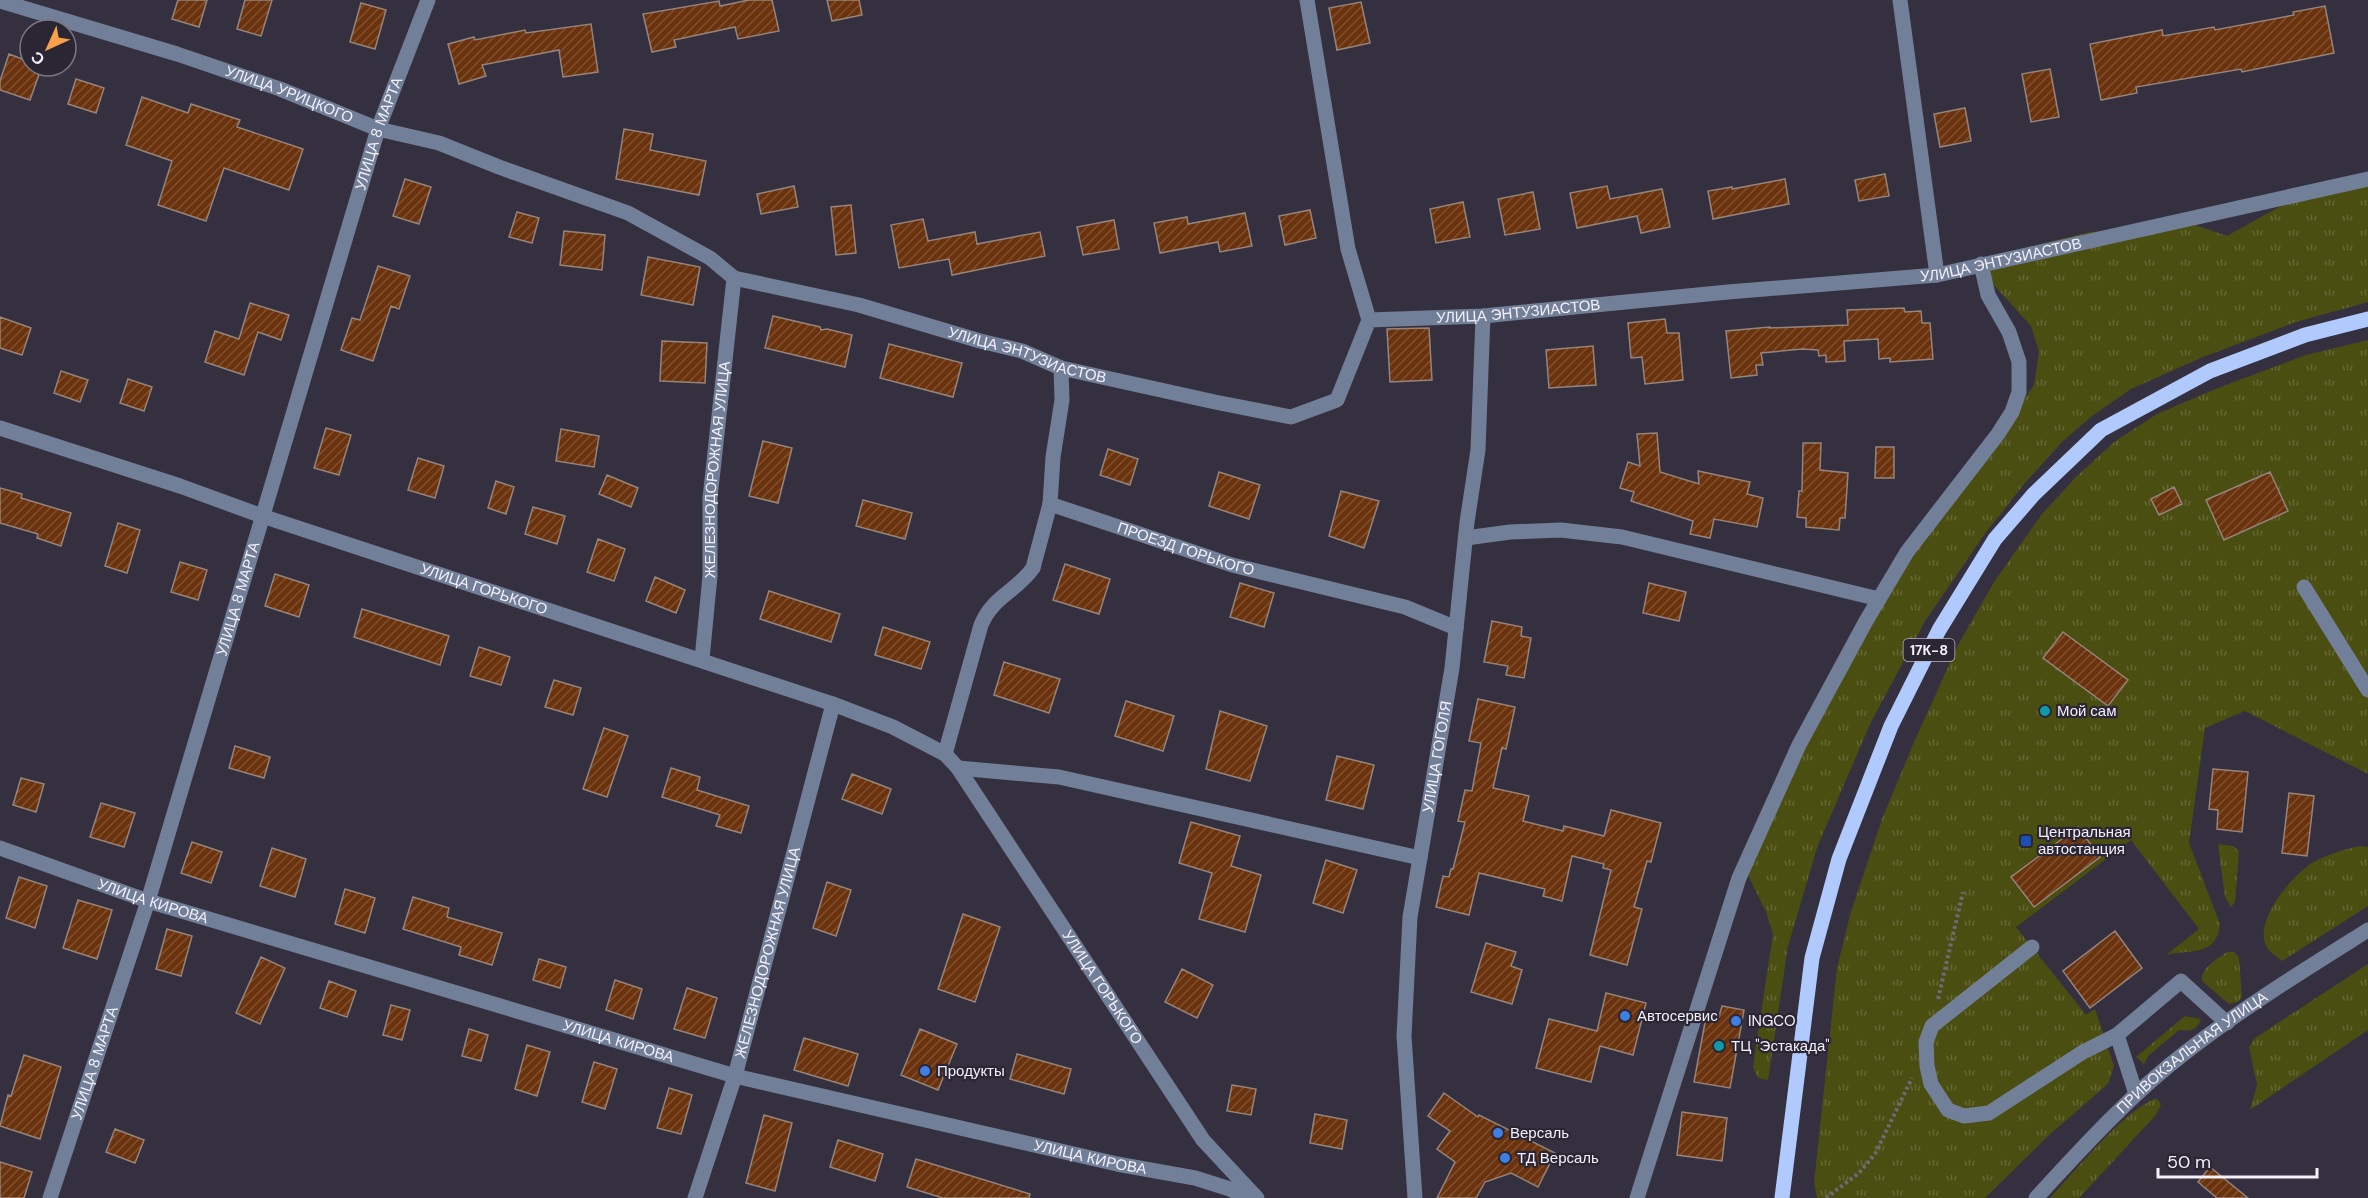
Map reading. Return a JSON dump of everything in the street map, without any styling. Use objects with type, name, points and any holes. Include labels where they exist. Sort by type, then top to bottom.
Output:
[{"type":"main road","name":"17К-8","points":[[1782,1198],[1812,958],[1839,859],[1891,726],[1939,630],[1995,539],[2034,494],[2101,429],[2210,371],[2305,335],[2368,319]]},
{"type":"street","name":"УЛИЦА 8 МАРТА","points":[[50,1198],[148,901],[378,129],[429,0]]},
{"type":"street","points":[[1307,0],[1348,249],[1369,320]]},
{"type":"street","points":[[1900,0],[1937,275]]},
{"type":"street","name":"УЛИЦА УРИЦКОГО","points":[[0,1],[177,54],[260,82],[378,129],[439,143],[628,213],[710,258],[734,278]]},
{"type":"street","name":"УЛИЦА ЭНТУЗИАСТОВ","points":[[734,278],[859,305],[1022,351],[1060,368],[1291,417],[1337,400],[1369,320],[1483,316],[1728,292],[1864,283],[1937,275],[2368,179]]},
{"type":"street","points":[[1637,1198],[1739,878],[1799,745],[1907,552],[1998,434],[2012,412],[2019,392],[2019,362],[2009,332],[1988,295],[1981,264]]},
{"type":"street","name":"ЖЕЛЕЗНОДОРОЖНАЯ УЛИЦА","points":[[702,659],[710,576],[710,498],[734,278]]},
{"type":"street","name":"УЛИЦА ГОГОЛЯ","points":[[1415,1198],[1404,1036],[1410,916],[1452,668],[1478,450],[1483,316]]},
{"type":"street","points":[[945,754],[987,610],[1027,577],[1033,568],[1050,504],[1053,457],[1062,400],[1060,368]]},
{"type":"street","name":"УЛИЦА ГОРЬКОГО","points":[[0,428],[833,704],[893,728],[945,754],[958,768],[1203,1140],[1257,1198]]},
{"type":"street","name":"ПРОЕЗД ГОРЬКОГО","points":[[1050,504],[1232,565],[1405,607],[1456,628]]},
{"type":"street","points":[[1466,538],[1510,532],[1561,530],[1622,537],[1879,599]]},
{"type":"street","points":[[2304,587],[2368,690]]},
{"type":"street","name":"ЖЕЛЕЗНОДОРОЖНАЯ УЛИЦА","points":[[695,1198],[735,1076],[833,704]]},
{"type":"street","points":[[958,768],[1059,777],[1420,858]]},
{"type":"street","name":"УЛИЦА КИРОВА","points":[[0,848],[148,901],[735,1076],[1117,1164],[1195,1178],[1230,1189],[1247,1198]]},
{"type":"street","name":"ПРИВОКЗАЛЬНАЯ УЛИЦА","points":[[2036,1198],[2136,1094],[2186,1052],[2262,996],[2368,930]]},
{"type":"street","points":[[2032,947],[1932,1026],[1926,1042],[1927,1066],[1931,1084],[1948,1110],[1964,1116],[1989,1113],[2083,1052],[2117,1035],[2181,981],[2227,1023]]},
{"type":"street","points":[[2117,1035],[2136,1094]]},
{"type":"green space","points":[[2368,178],[2368,302],[2296,322],[2203,357],[2131,389],[2092,416],[2062,442],[2024,484],[1984,535],[1925,621],[1871,722],[1818,845],[1788,946],[1768,1080],[1758,1078],[1753,1067],[1773,934],[1766,912],[1748,875],[1785,781],[1907,554],[2009,422],[2034,385],[2039,352],[2031,326],[1972,261],[2090,232],[2195,225],[2227,236],[2286,203]]},
{"type":"green space","points":[[2368,340],[2368,774],[2245,711],[2205,728],[2189,843],[2220,924],[2214,942],[2201,950],[2166,955],[2199,929],[2131,840],[2016,927],[2086,1015],[2095,1009],[2114,1066],[2108,1084],[2047,1137],[1985,1198],[1817,1198],[1814,1183],[1837,968],[1850,915],[1882,819],[1915,740],[1958,645],[1994,582],[2042,514],[2076,477],[2114,442],[2157,414],[2306,355]]},
{"type":"green space","points":[[2218,844],[2233,846],[2239,851],[2235,902],[2231,907],[2225,897]]},
{"type":"green space","points":[[2360,846],[2368,847],[2368,906],[2282,961],[2268,949],[2264,940],[2267,919],[2279,897],[2287,886],[2312,863]]},
{"type":"green space","points":[[2227,952],[2234,952],[2239,957],[2242,997],[2238,1002],[2229,1004],[2202,981],[2207,968]]},
{"type":"green space","points":[[2368,964],[2368,1030],[2250,1110],[2257,1085],[2249,1047],[2255,1038]]},
{"type":"green space","points":[[2185,1016],[2201,1019],[2193,1029],[2179,1030],[2148,1056],[2144,1064],[2136,1057]]},
{"type":"green space","points":[[2156,1098],[2161,1104],[2156,1115],[2079,1198],[2050,1198],[2114,1129],[2128,1116]]},
{"type":"building","points":[[178,0],[207,0],[199,27],[172,19]]},
{"type":"building","points":[[245,0],[272,0],[261,36],[237,29]]},
{"type":"building","points":[[749,0],[772,0],[779,31],[738,39],[735,27],[674,40],[676,47],[652,52],[643,14],[719,1],[720,6]]},
{"type":"building","points":[[827,0],[859,0],[862,15],[832,21]]},
{"type":"building","points":[[1361,2],[1370,43],[1337,50],[1329,8]]},
{"type":"building","points":[[361,3],[386,10],[375,49],[350,42]]},
{"type":"building","points":[[2325,6],[2334,53],[2242,72],[2241,69],[2136,87],[2137,93],[2101,100],[2090,44],[2162,30],[2163,36],[2214,27],[2215,30],[2294,15],[2293,12]]},
{"type":"building","points":[[591,24],[598,72],[563,77],[559,50],[482,65],[486,76],[459,84],[448,44],[474,37],[475,40],[525,30],[526,33]]},
{"type":"building","points":[[9,54],[18,57],[18,78],[38,78],[30,100],[0,90],[0,81]]},
{"type":"building","points":[[2050,69],[2059,117],[2031,122],[2022,74]]},
{"type":"building","points":[[76,79],[104,88],[96,113],[68,104]]},
{"type":"building","points":[[142,97],[188,113],[191,104],[240,120],[237,127],[303,149],[289,190],[224,168],[206,221],[158,205],[172,161],[126,145]]},
{"type":"building","points":[[1965,108],[1971,141],[1940,147],[1934,114]]},
{"type":"building","points":[[624,129],[653,134],[650,150],[706,161],[699,195],[616,179]]},
{"type":"building","points":[[1885,174],[1889,196],[1859,201],[1855,180]]},
{"type":"building","points":[[405,179],[431,187],[419,224],[393,216]]},
{"type":"building","points":[[1785,179],[1789,204],[1713,219],[1708,191]]},
{"type":"building","points":[[794,186],[798,207],[761,214],[757,194]]},
{"type":"building","points":[[1607,186],[1610,199],[1662,189],[1670,227],[1641,233],[1637,216],[1577,228],[1570,193]]},
{"type":"building","points":[[1533,192],[1540,229],[1505,235],[1498,199]]},
{"type":"building","points":[[1463,202],[1470,237],[1436,243],[1430,209]]},
{"type":"building","points":[[851,205],[856,253],[836,255],[831,207]]},
{"type":"building","points":[[1310,210],[1316,238],[1285,245],[1279,216]]},
{"type":"building","points":[[517,212],[539,218],[532,243],[509,237]]},
{"type":"building","points":[[1245,213],[1252,246],[1220,252],[1218,242],[1160,253],[1154,223],[1187,217],[1188,224]]},
{"type":"building","points":[[923,219],[928,241],[975,232],[977,244],[1040,232],[1045,256],[952,275],[949,259],[899,268],[891,225]]},
{"type":"building","points":[[1114,220],[1119,249],[1083,255],[1077,227]]},
{"type":"building","points":[[564,231],[605,235],[602,270],[560,265]]},
{"type":"building","points":[[648,257],[700,267],[693,305],[641,295]]},
{"type":"building","points":[[378,266],[410,276],[399,309],[391,306],[373,361],[341,350],[352,318],[360,320]]},
{"type":"building","points":[[250,303],[289,315],[281,340],[258,332],[244,375],[205,362],[215,331],[239,339]]},
{"type":"building","points":[[1904,308],[1905,312],[1921,311],[1922,323],[1930,323],[1933,359],[1890,362],[1890,358],[1879,359],[1878,339],[1844,341],[1845,361],[1826,362],[1826,355],[1819,356],[1818,350],[1802,349],[1761,353],[1763,365],[1756,365],[1757,375],[1731,378],[1726,331],[1770,327],[1848,325],[1847,310]]},
{"type":"building","points":[[773,316],[820,327],[821,330],[827,329],[852,335],[845,367],[765,348]]},
{"type":"building","points":[[0,317],[31,328],[22,355],[0,348]]},
{"type":"building","points":[[1665,319],[1667,333],[1679,333],[1683,380],[1645,384],[1642,357],[1631,358],[1628,323]]},
{"type":"building","points":[[1429,328],[1432,380],[1390,382],[1387,329]]},
{"type":"building","points":[[662,341],[707,343],[705,383],[660,381]]},
{"type":"building","points":[[889,344],[962,363],[953,397],[880,378]]},
{"type":"building","points":[[1593,346],[1596,385],[1549,388],[1546,350]]},
{"type":"building","points":[[61,371],[88,380],[80,402],[54,393]]},
{"type":"building","points":[[128,379],[152,387],[144,411],[120,403]]},
{"type":"building","points":[[326,428],[351,435],[339,475],[314,468]]},
{"type":"building","points":[[561,429],[599,436],[594,467],[556,461]]},
{"type":"building","points":[[1657,433],[1660,472],[1699,484],[1698,471],[1750,482],[1747,494],[1763,498],[1757,527],[1714,519],[1710,538],[1690,534],[1693,521],[1631,501],[1634,492],[1620,488],[1628,462],[1640,466],[1637,434]]},
{"type":"building","points":[[763,441],[792,448],[778,503],[749,496]]},
{"type":"building","points":[[1803,443],[1821,443],[1820,470],[1848,473],[1845,518],[1840,518],[1839,530],[1806,527],[1806,518],[1797,517],[1799,491],[1802,491]]},
{"type":"building","points":[[1876,447],[1894,447],[1894,478],[1875,478]]},
{"type":"building","points":[[1108,449],[1138,459],[1130,485],[1100,475]]},
{"type":"building","points":[[418,458],[444,466],[435,498],[408,490]]},
{"type":"building","points":[[1219,472],[1260,485],[1249,519],[1209,506]]},
{"type":"building","points":[[2270,472],[2288,511],[2224,540],[2206,500]]},
{"type":"building","points":[[607,475],[638,488],[631,507],[599,494]]},
{"type":"building","points":[[496,481],[514,487],[506,514],[488,508]]},
{"type":"building","points":[[2174,487],[2182,504],[2159,515],[2151,499]]},
{"type":"building","points":[[0,488],[22,494],[21,498],[71,513],[61,546],[37,538],[38,534],[0,523]]},
{"type":"building","points":[[1341,491],[1379,501],[1364,548],[1329,536]]},
{"type":"building","points":[[863,500],[912,513],[905,539],[856,526]]},
{"type":"building","points":[[533,507],[565,516],[557,544],[525,534]]},
{"type":"building","points":[[118,523],[140,530],[127,573],[105,566]]},
{"type":"building","points":[[598,539],[625,549],[614,581],[587,572]]},
{"type":"building","points":[[180,562],[207,570],[198,600],[171,592]]},
{"type":"building","points":[[1065,564],[1110,579],[1099,614],[1053,600]]},
{"type":"building","points":[[275,574],[309,585],[299,617],[265,606]]},
{"type":"building","points":[[655,577],[685,590],[676,613],[646,601]]},
{"type":"building","points":[[1240,583],[1274,593],[1264,627],[1230,617]]},
{"type":"building","points":[[1649,583],[1686,592],[1679,621],[1643,613]]},
{"type":"building","points":[[769,591],[840,614],[831,642],[760,619]]},
{"type":"building","points":[[362,609],[449,636],[440,665],[354,637]]},
{"type":"building","points":[[1492,621],[1522,627],[1521,636],[1531,638],[1524,678],[1506,675],[1508,666],[1484,662]]},
{"type":"building","points":[[883,627],[930,642],[921,669],[875,655]]},
{"type":"building","points":[[2063,632],[2128,680],[2108,706],[2043,658]]},
{"type":"building","points":[[479,647],[510,657],[501,685],[470,676]]},
{"type":"building","points":[[1004,662],[1060,679],[1049,713],[994,695]]},
{"type":"building","points":[[554,680],[581,688],[573,715],[545,707]]},
{"type":"building","points":[[1478,699],[1515,707],[1506,749],[1502,748],[1493,788],[1529,796],[1523,821],[1563,831],[1564,826],[1604,836],[1611,810],[1661,823],[1651,862],[1647,861],[1634,907],[1642,909],[1627,965],[1590,955],[1611,870],[1603,868],[1604,864],[1572,856],[1562,901],[1543,896],[1545,889],[1479,873],[1469,915],[1436,907],[1443,876],[1449,877],[1453,869],[1465,822],[1458,821],[1465,790],[1472,791],[1481,743],[1469,741]]},
{"type":"building","points":[[1126,701],[1174,716],[1163,751],[1115,736]]},
{"type":"building","points":[[1220,711],[1267,726],[1250,781],[1206,769]]},
{"type":"building","points":[[604,728],[628,736],[607,797],[583,789]]},
{"type":"building","points":[[235,746],[270,757],[264,778],[229,768]]},
{"type":"building","points":[[1337,756],[1374,765],[1363,809],[1326,800]]},
{"type":"building","points":[[671,768],[700,777],[697,790],[749,806],[741,833],[716,826],[720,815],[662,797]]},
{"type":"building","points":[[2213,769],[2248,772],[2242,832],[2217,829],[2218,810],[2209,809]]},
{"type":"building","points":[[852,774],[891,789],[882,814],[842,799]]},
{"type":"building","points":[[21,778],[44,784],[36,812],[13,805]]},
{"type":"building","points":[[2289,793],[2314,796],[2307,856],[2282,853]]},
{"type":"building","points":[[101,803],[135,813],[124,847],[90,837]]},
{"type":"building","points":[[1191,822],[1240,836],[1231,866],[1261,875],[1245,932],[1199,919],[1212,873],[1179,863]]},
{"type":"building","points":[[2078,827],[2100,857],[2034,907],[2011,877]]},
{"type":"building","points":[[192,842],[222,852],[211,883],[181,873]]},
{"type":"building","points":[[272,848],[306,859],[295,897],[260,886]]},
{"type":"building","points":[[1326,860],[1357,870],[1343,913],[1313,903]]},
{"type":"building","points":[[19,877],[47,886],[35,928],[6,918]]},
{"type":"building","points":[[827,882],[851,890],[836,936],[813,928]]},
{"type":"building","points":[[345,889],[375,898],[365,933],[335,924]]},
{"type":"building","points":[[413,897],[449,908],[447,917],[502,933],[492,965],[459,955],[461,947],[403,929]]},
{"type":"building","points":[[78,900],[112,910],[97,959],[63,948]]},
{"type":"building","points":[[963,914],[1000,927],[975,1002],[938,989]]},
{"type":"building","points":[[167,929],[192,936],[181,976],[156,969]]},
{"type":"building","points":[[2115,931],[2142,968],[2090,1008],[2063,971]]},
{"type":"building","points":[[1486,943],[1516,952],[1511,966],[1522,970],[1512,1004],[1471,992]]},
{"type":"building","points":[[261,957],[285,968],[260,1024],[236,1013]]},
{"type":"building","points":[[539,959],[566,967],[560,988],[533,980]]},
{"type":"building","points":[[1182,969],[1213,985],[1197,1018],[1165,1002]]},
{"type":"building","points":[[615,980],[642,989],[633,1019],[606,1010]]},
{"type":"building","points":[[329,981],[356,991],[347,1017],[320,1008]]},
{"type":"building","points":[[687,988],[717,998],[705,1038],[674,1029]]},
{"type":"building","points":[[1606,993],[1646,1003],[1633,1055],[1600,1046],[1591,1082],[1536,1068],[1549,1019],[1597,1031]]},
{"type":"building","points":[[391,1005],[410,1010],[402,1040],[383,1035]]},
{"type":"building","name":"ТЦ \"Эстакада\"","points":[[1722,1006],[1744,1010],[1730,1088],[1694,1082],[1706,1017],[1718,1020]]},
{"type":"building","points":[[469,1029],[488,1035],[481,1061],[462,1056]]},
{"type":"building","points":[[920,1029],[957,1044],[938,1090],[901,1075]]},
{"type":"building","points":[[804,1038],[858,1054],[848,1086],[794,1070]]},
{"type":"building","points":[[527,1045],[550,1052],[537,1096],[515,1089]]},
{"type":"building","points":[[1017,1054],[1071,1069],[1064,1094],[1010,1079]]},
{"type":"building","points":[[24,1055],[61,1067],[40,1139],[0,1126],[8,1095],[11,1096]]},
{"type":"building","points":[[594,1062],[617,1069],[605,1109],[582,1102]]},
{"type":"building","points":[[1232,1085],[1256,1089],[1251,1115],[1227,1111]]},
{"type":"building","points":[[669,1088],[692,1095],[681,1134],[657,1128]]},
{"type":"building","name":"ТД Версаль","points":[[1444,1093],[1478,1117],[1479,1115],[1555,1153],[1538,1187],[1511,1173],[1485,1182],[1476,1198],[1437,1198],[1455,1162],[1437,1149],[1450,1131],[1428,1116]]},
{"type":"building","points":[[1682,1112],[1727,1118],[1722,1161],[1677,1155]]},
{"type":"building","points":[[1315,1114],[1347,1120],[1342,1149],[1310,1143]]},
{"type":"building","points":[[764,1115],[792,1123],[775,1191],[746,1183]]},
{"type":"building","points":[[115,1129],[144,1140],[135,1163],[106,1152]]},
{"type":"building","points":[[838,1140],[883,1154],[875,1181],[830,1167]]},
{"type":"building","points":[[916,1159],[1030,1194],[1029,1198],[943,1198],[907,1187]]},
{"type":"building","points":[[0,1162],[32,1172],[24,1198],[0,1198]]},
{"type":"building","points":[[2210,1167],[2248,1198],[2217,1198],[2198,1182]]},
{"type":"place","name":"Мой сам","points":[[2045,711]]},
{"type":"place","name":"Центральная автостанция","points":[[2026,841]]},
{"type":"place","name":"Автосервис","points":[[1625,1016]]},
{"type":"place","name":"INGCO","points":[[1736,1021]]},
{"type":"place","name":"ТЦ \"Эстакада\"","points":[[1719,1046]]},
{"type":"place","name":"Продукты","points":[[925,1071]]},
{"type":"place","name":"Версаль","points":[[1498,1133]]},
{"type":"place","name":"ТД Версаль","points":[[1505,1158]]}]
